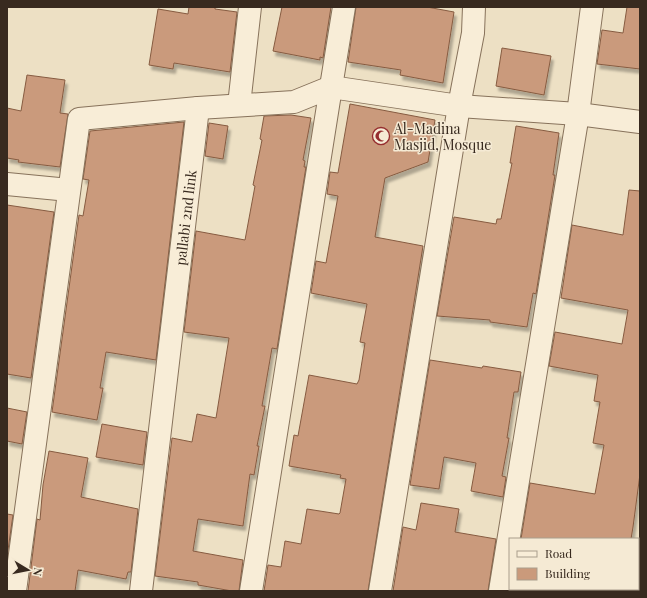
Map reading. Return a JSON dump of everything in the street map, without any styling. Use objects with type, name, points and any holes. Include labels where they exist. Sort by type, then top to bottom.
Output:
[{"type":"street","points":[[239,105],[250,7]]},
{"type":"street","points":[[251,591],[344,7]]},
{"type":"street","points":[[380,591],[459,106],[474,33],[474,7]]},
{"type":"street","points":[[500,591],[578,114],[592,7]]},
{"type":"street","points":[[15,591],[79,119],[198,108],[294,102],[331,86],[459,106],[578,114],[640,122]]},
{"type":"street","name":"pallabi 2nd link","points":[[141,591],[198,108]]},
{"type":"street","points":[[7,184],[69,190]]},
{"type":"building","points":[[189,7],[215,7],[215,9],[237,12],[230,72],[174,63],[173,69],[149,65],[158,9],[188,14]]},
{"type":"building","points":[[282,7],[331,7],[323,58],[320,57],[320,60],[273,51]]},
{"type":"building","points":[[356,7],[427,7],[454,12],[443,83],[400,75],[401,70],[348,62]]},
{"type":"building","points":[[627,7],[640,7],[640,69],[597,64],[602,30],[623,33]]},
{"type":"building","points":[[502,48],[551,56],[544,95],[496,86]]},
{"type":"building","points":[[27,75],[65,80],[60,113],[68,114],[60,167],[18,162],[19,160],[7,158],[7,108],[21,111]]},
{"type":"building","points":[[350,104],[435,120],[428,162],[385,178],[375,237],[423,246],[368,591],[264,591],[268,565],[281,567],[285,541],[301,544],[307,509],[340,513],[346,479],[340,478],[341,475],[289,466],[294,435],[298,436],[309,375],[357,384],[359,380],[365,343],[360,342],[367,304],[311,293],[316,261],[326,263],[338,196],[327,194],[330,172],[338,173]]},
{"type":"building","points":[[291,115],[311,118],[303,160],[305,161],[304,167],[306,167],[277,349],[272,348],[262,406],[265,406],[257,446],[259,446],[254,475],[250,474],[243,526],[198,519],[193,551],[243,560],[239,591],[198,585],[198,582],[155,576],[172,438],[192,442],[197,414],[216,418],[229,338],[184,332],[196,231],[245,240],[255,186],[253,185],[262,140],[260,139],[264,116]]},
{"type":"building","points":[[184,122],[156,360],[106,352],[100,388],[103,388],[97,420],[52,412],[79,215],[83,216],[89,180],[83,179],[90,131]]},
{"type":"building","points":[[209,123],[228,126],[223,159],[205,156]]},
{"type":"building","points":[[516,126],[559,133],[553,175],[555,175],[536,294],[533,293],[527,327],[490,322],[490,320],[437,316],[454,217],[496,224],[497,219],[501,219],[512,163],[510,163]]},
{"type":"building","points":[[629,190],[640,191],[640,474],[631,538],[521,538],[530,483],[595,494],[604,445],[593,443],[600,402],[594,401],[598,375],[549,366],[555,332],[622,344],[628,310],[561,298],[572,225],[623,235]]},
{"type":"building","points":[[7,205],[54,212],[31,378],[7,374]]},
{"type":"building","points":[[430,360],[521,372],[518,392],[514,392],[507,438],[509,438],[502,476],[506,477],[503,497],[471,491],[476,463],[444,457],[439,489],[410,485]]},
{"type":"building","points":[[7,408],[27,412],[22,444],[7,441]]},
{"type":"building","points":[[102,424],[147,432],[143,465],[96,457]]},
{"type":"building","points":[[49,451],[88,458],[81,497],[138,509],[131,572],[128,572],[126,579],[78,570],[75,591],[28,591],[37,519],[40,520],[43,485]]},
{"type":"building","points":[[421,503],[459,509],[455,532],[496,539],[488,591],[393,591],[403,527],[416,530]]},
{"type":"building","points":[[7,514],[13,515],[7,557]]},
{"type":"place","name":"Al-Madina Masjid, Mosque","points":[[381,136]]}]
